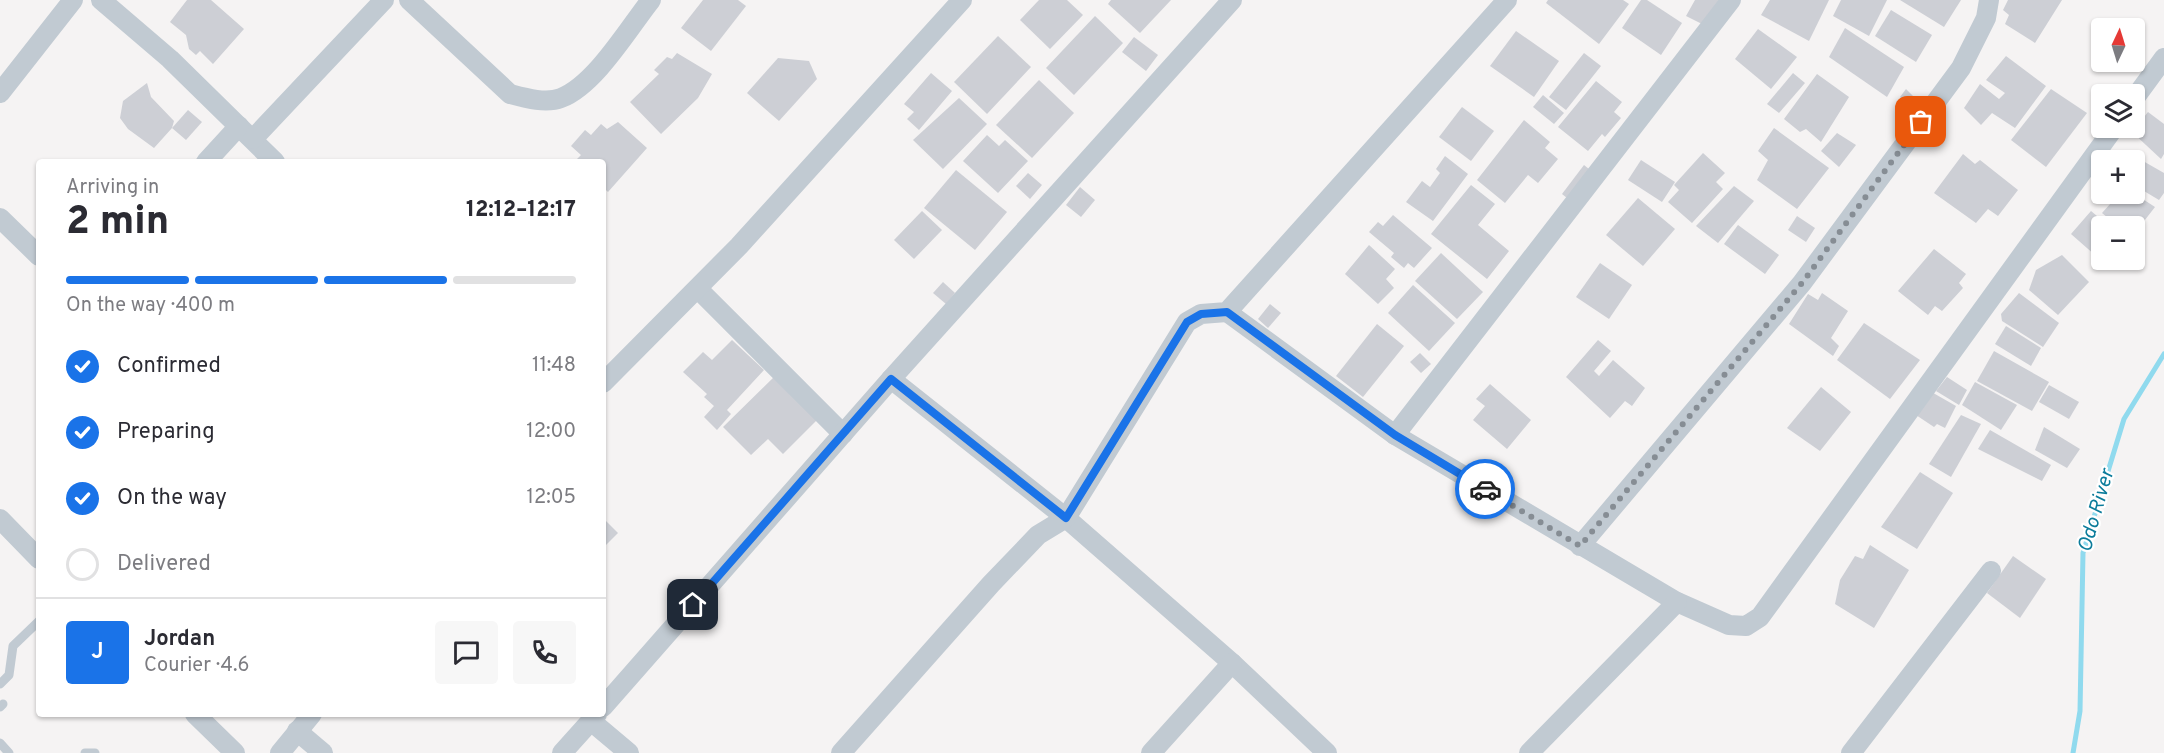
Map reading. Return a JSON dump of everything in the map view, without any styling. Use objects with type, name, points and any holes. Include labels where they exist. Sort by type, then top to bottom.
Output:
[{"type":"street","points":[[0,93],[74,0]]},
{"type":"street","points":[[100,0],[170,59],[273,159]]},
{"type":"street","points":[[210,159],[246,133],[384,0]]},
{"type":"street","points":[[409,0],[510,94],[531,99],[559,99],[585,83],[651,0]]},
{"type":"street","points":[[606,380],[698,289],[962,0]]},
{"type":"street","points":[[606,704],[891,379],[1232,0]]},
{"type":"street","points":[[1227,312],[1507,0]]},
{"type":"street","points":[[1395,435],[1731,0]]},
{"type":"street","points":[[1580,546],[1802,283],[1961,68],[1986,18],[1989,0]]},
{"type":"street","points":[[2145,84],[2164,58]]},
{"type":"street","points":[[841,753],[991,584],[1038,535],[1066,518],[1187,322],[1201,314],[1227,312],[1395,435],[1677,602],[1729,625],[1746,626],[1760,617],[2107,138]]},
{"type":"street","points":[[0,218],[36,253]]},
{"type":"street","points":[[698,289],[843,435]]},
{"type":"street","points":[[891,379],[1066,518],[1232,663],[1327,753]]},
{"type":"street","points":[[0,519],[36,556]]},
{"type":"street","points":[[1851,753],[1991,571]]},
{"type":"street","points":[[1529,753],[1677,602]]},
{"type":"street","points":[[1151,753],[1232,663]]},
{"type":"street","points":[[198,717],[235,753]]},
{"type":"street","points":[[280,753],[309,717]]},
{"type":"street","points":[[562,753],[594,717]]},
{"type":"street","points":[[599,717],[628,753]]},
{"type":"street","points":[[297,731],[323,753]]},
{"type":"lane","points":[[0,684],[9,675],[13,646],[36,624]]},
{"type":"lane","points":[[0,743],[9,753]]},
{"type":"lane","points":[[85,753],[95,753]]},
{"type":"building","points":[[187,0],[211,0],[244,29],[213,64],[200,51],[196,55],[189,49],[186,35],[170,22]]},
{"type":"building","points":[[703,0],[738,0],[746,6],[711,51],[681,28]]},
{"type":"building","points":[[1039,0],[1067,0],[1083,15],[1050,49],[1020,20]]},
{"type":"building","points":[[1111,0],[1171,0],[1140,33],[1108,4]]},
{"type":"building","points":[[1548,0],[1623,0],[1629,4],[1599,44],[1546,3]]},
{"type":"building","points":[[1641,0],[1647,0],[1682,23],[1661,55],[1622,28]]},
{"type":"building","points":[[1695,0],[1721,0],[1708,27],[1686,16]]},
{"type":"building","points":[[1770,0],[1829,0],[1809,41],[1761,15]]},
{"type":"building","points":[[1841,0],[1887,0],[1869,36],[1833,16]]},
{"type":"building","points":[[1900,0],[1961,0],[1944,27]]},
{"type":"building","points":[[2008,0],[2062,0],[2035,43],[2005,24],[2009,15],[2003,10]]},
{"type":"building","points":[[1891,10],[1932,35],[1916,62],[1875,36]]},
{"type":"building","points":[[1095,16],[1123,43],[1074,95],[1046,68]]},
{"type":"building","points":[[1845,28],[1904,67],[1887,97],[1829,57]]},
{"type":"building","points":[[1758,29],[1797,57],[1771,89],[1735,59]]},
{"type":"building","points":[[1516,31],[1559,61],[1534,97],[1490,66]]},
{"type":"building","points":[[998,36],[1031,67],[987,114],[954,82]]},
{"type":"building","points":[[1134,37],[1158,55],[1146,71],[1122,52]]},
{"type":"building","points":[[677,53],[712,74],[698,98],[661,134],[630,102],[659,74],[654,70],[667,57],[672,59]]},
{"type":"building","points":[[1584,53],[1601,66],[1566,110],[1549,97]]},
{"type":"building","points":[[2006,56],[2046,86],[2015,128],[1992,113],[1981,125],[1964,108],[1980,84],[1999,99],[2005,93],[1986,80]]},
{"type":"building","points":[[778,58],[809,61],[817,79],[779,121],[747,93]]},
{"type":"building","points":[[931,73],[952,91],[919,130],[907,119],[914,112],[904,104]]},
{"type":"building","points":[[1793,73],[1805,83],[1779,113],[1767,104]]},
{"type":"building","points":[[1817,74],[1849,97],[1821,142],[1806,129],[1800,132],[1784,119]]},
{"type":"building","points":[[1039,80],[1074,113],[1032,158],[996,125]]},
{"type":"building","points":[[1596,81],[1622,102],[1614,112],[1621,118],[1605,137],[1602,134],[1588,151],[1558,127]]},
{"type":"building","points":[[147,83],[151,97],[174,121],[172,128],[154,148],[128,129],[120,118],[123,101]]},
{"type":"building","points":[[1906,89],[1914,97],[1908,104],[1900,97]]},
{"type":"building","points":[[2051,89],[2087,113],[2046,167],[2011,140]]},
{"type":"building","points":[[1543,95],[1564,113],[1554,124],[1533,107]]},
{"type":"building","points":[[959,98],[987,124],[943,169],[913,140]]},
{"type":"building","points":[[1462,107],[1494,131],[1471,161],[1439,137]]},
{"type":"building","points":[[188,110],[202,122],[186,140],[172,128]]},
{"type":"building","points":[[2148,112],[2164,124],[2164,154],[2161,159],[2138,138],[2145,138],[2145,116]]},
{"type":"building","points":[[1524,120],[1550,142],[1545,148],[1558,159],[1538,183],[1528,175],[1505,203],[1477,180]]},
{"type":"building","points":[[618,122],[647,148],[608,192],[606,190],[606,159],[577,159],[581,155],[571,146],[585,130],[591,135],[601,124],[607,129]]},
{"type":"building","points":[[1774,128],[1829,168],[1797,209],[1757,180],[1768,160],[1758,151]]},
{"type":"building","points":[[1837,133],[1856,145],[1839,167],[1821,151]]},
{"type":"building","points":[[987,135],[999,146],[1005,140],[1028,161],[998,193],[963,161]]},
{"type":"building","points":[[1703,153],[1725,173],[1716,182],[1723,189],[1692,223],[1668,202],[1679,190],[1674,185]]},
{"type":"building","points":[[1963,154],[1975,164],[1980,160],[2018,190],[1998,216],[1988,209],[1976,223],[1934,193]]},
{"type":"building","points":[[1445,156],[1468,174],[1433,221],[1406,202],[1422,181],[1430,187],[1440,173],[1436,169]]},
{"type":"building","points":[[1641,160],[1675,182],[1662,202],[1628,180]]},
{"type":"building","points":[[2145,162],[2164,173],[2164,193],[2159,200],[2145,192]]},
{"type":"building","points":[[1584,165],[1595,174],[1572,202],[1562,194]]},
{"type":"building","points":[[956,170],[1007,212],[975,250],[924,208]]},
{"type":"building","points":[[1028,173],[1042,185],[1030,199],[1016,186]]},
{"type":"building","points":[[1471,185],[1495,204],[1478,225],[1509,251],[1487,279],[1431,234]]},
{"type":"building","points":[[1734,186],[1754,201],[1718,243],[1696,226]]},
{"type":"building","points":[[1080,187],[1095,200],[1081,217],[1066,205]]},
{"type":"building","points":[[1638,198],[1675,229],[1643,266],[1606,235]]},
{"type":"building","points":[[2145,200],[2155,207],[2145,220],[2145,216],[2106,216],[2102,213],[2110,204],[2145,204]]},
{"type":"building","points":[[922,211],[942,230],[914,259],[894,240]]},
{"type":"building","points":[[2091,211],[2097,216],[2091,216],[2091,252],[2071,234]]},
{"type":"building","points":[[1393,215],[1432,248],[1414,268],[1408,263],[1404,268],[1391,257],[1394,253],[1369,232],[1378,222],[1383,226]]},
{"type":"building","points":[[1797,216],[1815,228],[1806,242],[1788,230]]},
{"type":"building","points":[[1738,225],[1779,255],[1765,274],[1724,244]]},
{"type":"building","points":[[1369,245],[1395,269],[1386,279],[1394,288],[1378,304],[1345,274]]},
{"type":"building","points":[[1934,249],[1966,274],[1959,283],[1963,288],[1942,311],[1935,306],[1928,315],[1898,291]]},
{"type":"building","points":[[1441,253],[1483,292],[1457,319],[1415,281]]},
{"type":"building","points":[[2062,255],[2089,282],[2058,315],[2029,290],[2036,270]]},
{"type":"building","points":[[1600,263],[1632,285],[1609,319],[1576,297]]},
{"type":"building","points":[[943,282],[955,293],[946,304],[933,293]]},
{"type":"building","points":[[1413,285],[1455,323],[1429,351],[1388,313]]},
{"type":"building","points":[[1822,293],[1848,311],[1831,338],[1839,346],[1833,356],[1789,324],[1808,294],[1818,300]]},
{"type":"building","points":[[2019,293],[2059,323],[2043,347],[2002,321],[2001,314]]},
{"type":"building","points":[[1270,304],[1281,313],[1268,328],[1258,319]]},
{"type":"building","points":[[1864,323],[1920,360],[1890,399],[1837,360]]},
{"type":"building","points":[[1377,324],[1404,346],[1363,397],[1336,376]]},
{"type":"building","points":[[2006,326],[2041,348],[2031,366],[1995,344]]},
{"type":"building","points":[[732,340],[764,370],[727,410],[731,414],[717,430],[704,417],[714,406],[704,397],[707,394],[683,372],[703,352],[712,360]]},
{"type":"building","points":[[1598,340],[1611,351],[1594,371],[1599,376],[1613,360],[1645,388],[1632,406],[1625,401],[1610,418],[1566,377]]},
{"type":"building","points":[[1994,351],[2049,382],[2032,411],[1977,381]]},
{"type":"building","points":[[1420,353],[1431,364],[1421,373],[1410,362]]},
{"type":"building","points":[[775,376],[818,419],[783,454],[768,439],[751,455],[723,427]]},
{"type":"building","points":[[1947,377],[1967,390],[1959,405],[1936,391]]},
{"type":"building","points":[[1975,382],[2017,405],[2001,430],[1962,405]]},
{"type":"building","points":[[1490,384],[1531,420],[1507,449],[1473,420],[1485,406],[1476,399]]},
{"type":"building","points":[[2049,385],[2079,402],[2069,419],[2039,402]]},
{"type":"building","points":[[1821,387],[1851,412],[1820,451],[1787,428]]},
{"type":"building","points":[[1928,390],[1956,406],[1945,428],[1937,424],[1934,427],[1916,415]]},
{"type":"building","points":[[1961,415],[1981,424],[1951,477],[1929,464]]},
{"type":"building","points":[[2044,427],[2080,449],[2067,468],[2035,450]]},
{"type":"building","points":[[1990,430],[2051,465],[2042,481],[1978,449]]},
{"type":"building","points":[[1920,472],[1953,493],[1917,549],[1881,527]]},
{"type":"building","points":[[606,521],[618,533],[606,545]]},
{"type":"building","points":[[1870,545],[1909,570],[1874,628],[1835,604],[1840,580],[1855,556],[1863,559]]},
{"type":"building","points":[[2013,556],[2046,579],[2020,618],[1987,593]]},
{"type":"waterway","name":"Odo River","points":[[2073,753],[2080,711],[2083,553],[2124,419],[2164,354]]},
{"type":"way so far","points":[[1485,489],[1580,546],[1802,283],[1921,122]]},
{"type":"route","points":[[693,605],[891,379],[1066,518],[1187,322],[1201,314],[1227,312],[1395,435],[1485,489]]}]
